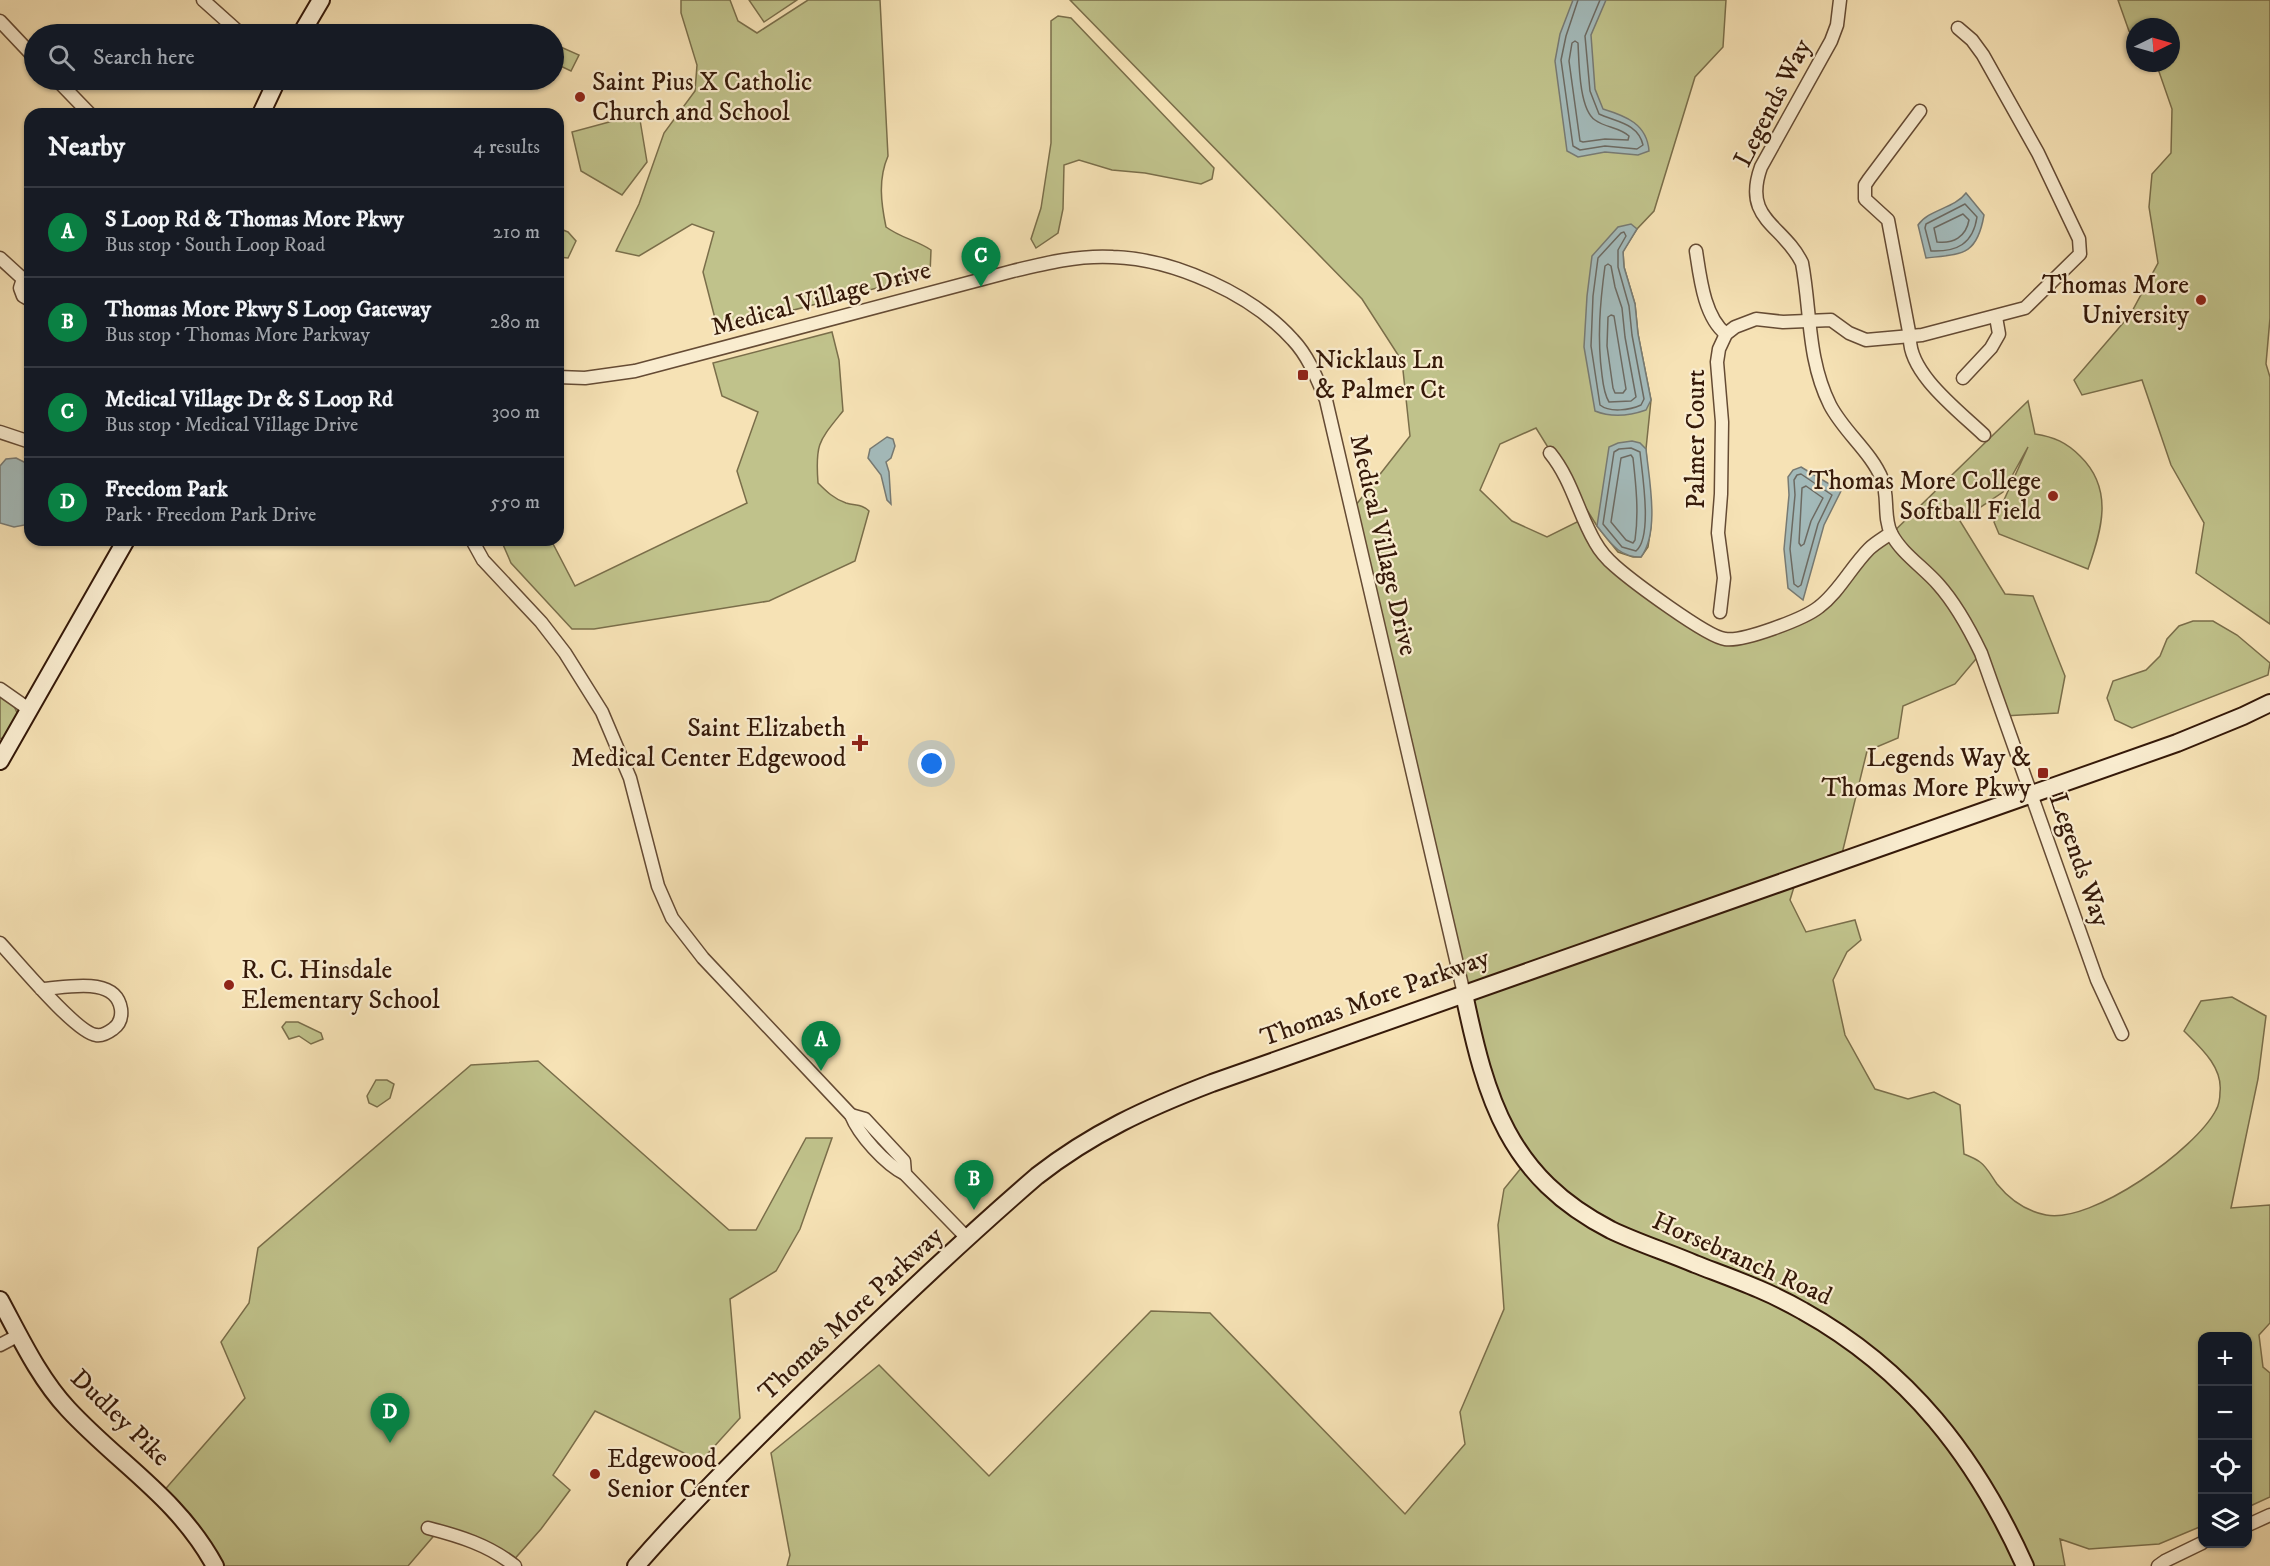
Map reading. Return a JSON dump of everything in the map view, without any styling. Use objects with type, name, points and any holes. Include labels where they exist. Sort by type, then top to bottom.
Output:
[{"type":"street","points":[[203,0],[230,24]]},
{"type":"street","points":[[308,24],[321,0]]},
{"type":"street","name":"Legends Way","points":[[1840,0],[1838,25],[1773,143],[1756,181],[1755,195],[1760,212],[1766,221],[1798,254],[1802,263],[1816,368],[1830,404],[1883,480],[1891,533],[1900,546],[1939,586],[1967,626],[1982,653],[2097,980],[2122,1034]]},
{"type":"street","points":[[0,21],[24,46]]},
{"type":"street","name":"Palmer Court","points":[[1720,612],[1724,578],[1718,533],[1722,422],[1717,362],[1719,349],[1726,334],[1735,327],[1756,319],[1831,320],[1849,333],[1866,340],[1910,337],[2025,308],[2032,304],[2080,254],[2081,246],[2038,153],[1983,55],[1972,40],[1958,28]]},
{"type":"street","points":[[67,90],[84,108]]},
{"type":"street","points":[[264,108],[272,90]]},
{"type":"street","points":[[1920,111],[1869,179],[1864,191],[1865,199],[1888,220],[1910,337],[1909,348],[1920,369],[1936,389],[1984,435]]},
{"type":"street","points":[[1696,251],[1714,322],[1726,334]]},
{"type":"street","name":"Medical Village Drive","points":[[564,377],[585,378],[635,371],[1013,271],[1092,256],[1137,259],[1174,268],[1217,286],[1250,304],[1294,340],[1310,362],[1326,400],[1464,994]]},
{"type":"street","points":[[0,258],[24,276]]},
{"type":"street","points":[[24,281],[20,288],[24,295]]},
{"type":"street","points":[[1963,378],[1990,348],[1999,334],[1996,317]]},
{"type":"street","points":[[0,432],[24,440]]},
{"type":"street","points":[[1550,453],[1571,485],[1595,541],[1607,558],[1632,580],[1721,639],[1728,640],[1756,633],[1811,612],[1832,595],[1870,549],[1891,533]]},
{"type":"street","points":[[1,757],[123,546]]},
{"type":"street","points":[[475,546],[483,560],[541,622],[565,653],[602,712],[630,778],[658,886],[672,918],[703,958],[851,1115],[856,1127],[894,1168],[905,1174],[968,1239]]},
{"type":"street","points":[[0,689],[30,710]]},
{"type":"street","name":"Thomas More Parkway","points":[[636,1566],[682,1513],[740,1453],[855,1342],[1006,1203],[1063,1156],[1112,1126],[1212,1083],[2177,743],[2270,703]]},
{"type":"street","points":[[0,943],[41,989],[86,1032],[97,1035],[108,1032],[117,1026],[122,1015],[120,1002],[116,995],[106,988],[96,986],[41,989]]},
{"type":"street","name":"Horsebranch Road","points":[[1464,994],[1484,1079],[1496,1113],[1526,1162],[1545,1183],[1567,1202],[1612,1230],[1769,1293],[1828,1326],[1876,1359],[1924,1406],[1968,1460],[1995,1504],[2025,1566]]},
{"type":"street","name":"Dudley Pike","points":[[0,1300],[60,1400],[94,1435],[157,1490],[185,1520],[215,1566]]},
{"type":"street","points":[[0,1345],[19,1335]]},
{"type":"street","points":[[2252,1523],[2270,1515]]},
{"type":"street","points":[[428,1528],[482,1545],[497,1552],[515,1566]]},
{"type":"street","points":[[2158,1566],[2198,1545]]},
{"type":"green space","points":[[681,0],[730,0],[738,21],[757,33],[808,0],[880,0],[888,156],[882,182],[884,218],[886,227],[931,250],[930,274],[718,330],[703,272],[714,232],[692,224],[639,256],[616,251],[639,204],[664,133],[695,91],[697,65],[681,13]]},
{"type":"green space","points":[[749,0],[797,0],[764,22]]},
{"type":"green space","points":[[1070,0],[1726,0],[1723,47],[1695,77],[1654,211],[1637,229],[1623,251],[1624,267],[1635,304],[1638,334],[1651,400],[1646,449],[1651,527],[1648,547],[1641,557],[1618,552],[1597,526],[1536,428],[1500,444],[1480,490],[1512,521],[1547,537],[1585,518],[1607,558],[1721,639],[1811,612],[2028,401],[2035,434],[2054,439],[2070,447],[2091,469],[2098,482],[2102,510],[2101,524],[2088,569],[1999,534],[1994,522],[2028,447],[2003,492],[1960,521],[2005,594],[2033,596],[2065,676],[2058,713],[2004,716],[1981,653],[1955,684],[1903,706],[1898,738],[1867,751],[1840,862],[1797,877],[1790,900],[1806,932],[1855,920],[1861,940],[1847,952],[1833,980],[1845,1035],[1875,1089],[1908,1099],[1934,1092],[1960,1105],[1964,1154],[1983,1164],[1997,1184],[2013,1200],[2025,1208],[2046,1215],[2066,1215],[2115,1196],[2166,1163],[2205,1126],[2218,1106],[2220,1083],[2209,1058],[2184,1031],[2201,1001],[2232,997],[2266,1016],[2258,1079],[2231,1208],[2270,1205],[2270,1323],[2259,1335],[2263,1367],[2270,1373],[2270,1497],[2252,1505],[2252,1332],[2198,1332],[2198,1528],[2159,1544],[2089,1549],[2060,1539],[2065,1566],[787,1566],[790,1555],[771,1453],[879,1365],[989,1476],[1151,1311],[1210,1313],[1405,1514],[1465,1444],[1460,1412],[1504,1309],[1498,1225],[1504,1189],[1526,1162],[1496,1113],[1352,510],[1410,436],[1402,361],[1362,299]]},
{"type":"green space","points":[[2118,0],[2270,0],[2270,318],[2266,364],[2270,377],[2270,624],[2196,573],[2204,523],[2171,465],[2142,380],[2082,395],[2074,380],[2130,315],[2158,263],[2149,207],[2152,174],[2171,153],[2172,109],[2159,72],[2180,72],[2180,18],[2126,18],[2126,23]]},
{"type":"green space","points":[[1058,16],[1071,18],[1214,168],[1212,179],[1201,184],[1145,173],[1112,170],[1079,160],[1064,165],[1063,209],[1058,233],[1036,248],[1031,239],[1041,208],[1051,143],[1051,21]]},
{"type":"green space","points":[[564,48],[579,55],[571,71],[564,68]]},
{"type":"green space","points":[[639,114],[647,162],[622,195],[581,171],[572,132]]},
{"type":"green space","points":[[564,230],[576,241],[568,258],[564,258]]},
{"type":"green space","points":[[832,332],[839,360],[843,411],[820,443],[817,459],[818,483],[838,499],[869,511],[855,561],[769,601],[594,629],[572,629],[511,563],[504,546],[554,546],[575,586],[747,503],[737,471],[758,412],[722,396],[713,363]]},
{"type":"green space","points":[[2193,621],[2213,621],[2237,635],[2270,663],[2268,675],[2132,728],[2115,720],[2107,698],[2113,681],[2146,670],[2160,656],[2167,639],[2179,626]]},
{"type":"green space","points":[[0,695],[14,706],[18,715],[7,736],[0,739]]},
{"type":"green space","points":[[286,1022],[298,1022],[321,1033],[323,1039],[311,1044],[299,1036],[289,1039],[282,1027]]},
{"type":"green space","points":[[538,1061],[729,1230],[756,1230],[806,1138],[832,1138],[800,1229],[776,1271],[730,1299],[740,1418],[701,1461],[595,1411],[553,1475],[570,1490],[541,1529],[511,1563],[438,1531],[408,1566],[215,1566],[161,1494],[245,1398],[221,1342],[249,1303],[258,1248],[471,1065]]},
{"type":"green space","points":[[376,1080],[387,1080],[394,1084],[390,1098],[377,1107],[369,1103],[367,1096]]},
{"type":"water","points":[[1573,0],[1606,0],[1591,35],[1595,89],[1603,109],[1627,118],[1640,128],[1649,151],[1638,155],[1605,152],[1578,157],[1567,151],[1555,61],[1560,34]]},
{"type":"water","points":[[1966,193],[1984,215],[1977,238],[1966,250],[1926,258],[1918,225],[1928,216],[1955,202]]},
{"type":"water","points":[[1631,224],[1637,229],[1623,252],[1624,267],[1635,304],[1638,334],[1651,400],[1646,410],[1627,415],[1614,415],[1595,411],[1584,347],[1587,296],[1592,256],[1618,227]]},
{"type":"water","points":[[887,437],[893,439],[895,446],[891,458],[886,462],[891,504],[887,500],[881,475],[868,458],[870,449]]},
{"type":"water","points":[[1632,441],[1640,443],[1646,449],[1651,490],[1650,534],[1641,557],[1620,551],[1597,526],[1609,447]]},
{"type":"water","points":[[16,458],[24,462],[24,525],[14,527],[0,523],[0,466],[6,459]]},
{"type":"water","points":[[1801,467],[1841,491],[1824,525],[1803,600],[1788,588],[1784,549],[1789,495],[1788,477],[1793,470]]},
{"type":"place","name":"Saint Pius X Catholic Church and School","points":[[580,97]]},
{"type":"place","name":"Medical Village Dr & S Loop Rd","points":[[981,287]]},
{"type":"place","name":"Thomas More University","points":[[2201,300]]},
{"type":"place","name":"Nicklaus Ln & Palmer Ct","points":[[1303,375]]},
{"type":"place","name":"Thomas More College Softball Field","points":[[2053,496]]},
{"type":"place","name":"Saint Elizabeth Medical Center Edgewood","points":[[860,743]]},
{"type":"place","name":"Legends Way & Thomas More Pkwy","points":[[2043,773]]},
{"type":"place","name":"R. C. Hinsdale Elementary School","points":[[229,985]]},
{"type":"place","name":"S Loop Rd & Thomas More Pkwy","points":[[821,1071]]},
{"type":"place","name":"Thomas More Pkwy S Loop Gateway","points":[[974,1210]]},
{"type":"place","name":"Freedom Park","points":[[390,1443]]},
{"type":"place","name":"Edgewood Senior Center","points":[[595,1474]]}]
